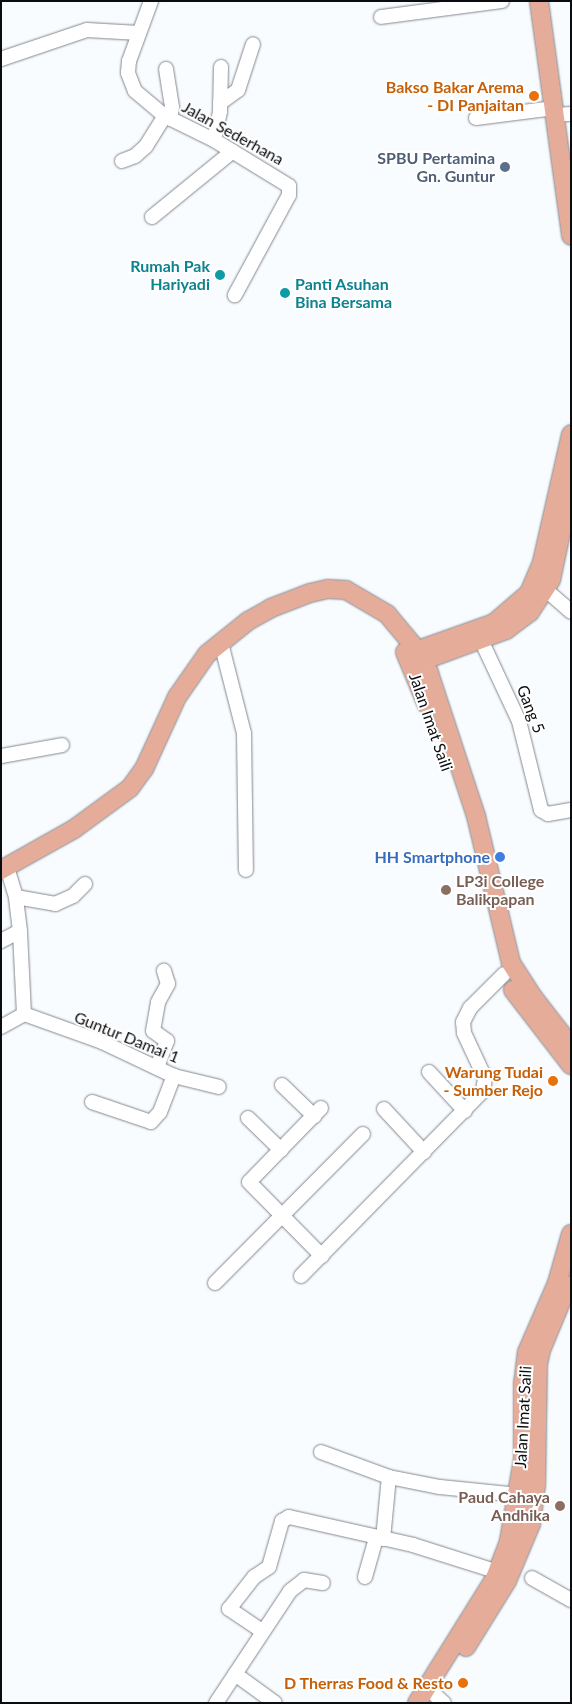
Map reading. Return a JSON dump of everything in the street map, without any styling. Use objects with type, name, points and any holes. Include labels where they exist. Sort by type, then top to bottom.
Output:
[{"type":"main road","points":[[538,1],[560,112],[571,236]]},
{"type":"main road","name":"Jalan Imat Saili","points":[[420,660],[494,623],[529,593],[542,562],[571,434]]},
{"type":"main road","name":"Jalan Imat Saili","points":[[420,660],[481,640],[518,622],[546,590],[566,537],[571,485]]},
{"type":"main road","points":[[4,869],[74,829],[130,788],[144,769],[177,697],[196,666],[248,621],[310,593],[340,588],[366,601],[370,611],[420,660]]},
{"type":"main road","name":"Jalan Imat Saili","points":[[420,660],[466,826],[495,952],[504,974],[571,1065]]},
{"type":"main road","name":"Jalan Imat Saili","points":[[420,660],[476,816],[511,963],[533,997],[571,1046]]},
{"type":"main road","name":"Jalan Imat Saili","points":[[436,1700],[483,1622],[526,1541],[536,1486],[538,1364],[540,1350],[571,1234]]},
{"type":"main road","name":"Jalan Imat Saili","points":[[417,1703],[498,1572],[510,1541],[519,1495],[525,1367],[532,1338],[571,1278]]},
{"type":"street","name":"Jalan Sederhana","points":[[151,1],[129,61],[132,84],[149,104],[168,118],[214,140],[286,183],[290,191],[235,295]]},
{"type":"street","points":[[381,17],[502,1]]},
{"type":"street","points":[[1,59],[87,30],[139,33]]},
{"type":"street","points":[[220,103],[238,90],[253,44]]},
{"type":"street","points":[[214,140],[220,103],[221,66]]},
{"type":"street","points":[[122,161],[140,152],[168,118],[172,98],[166,69]]},
{"type":"street","points":[[476,118],[560,112]]},
{"type":"street","points":[[152,217],[232,151]]},
{"type":"street","points":[[546,590],[571,612]]},
{"type":"street","name":"Gang 5","points":[[481,640],[519,721],[542,812],[571,810]]},
{"type":"street","points":[[221,643],[244,733],[246,870]]},
{"type":"street","points":[[1,756],[62,745]]},
{"type":"street","points":[[1,1027],[24,1014],[20,931],[16,898],[4,869]]},
{"type":"street","points":[[16,898],[55,904],[73,896],[85,884]]},
{"type":"street","points":[[1,941],[20,931]]},
{"type":"street","points":[[157,1067],[167,1041],[153,1030],[158,1002],[168,984],[164,971]]},
{"type":"street","points":[[301,1276],[465,1111],[485,1084],[464,1033],[463,1022],[470,1008],[504,974]]},
{"type":"street","name":"Guntur Damai 1","points":[[24,1014],[102,1042],[174,1076],[219,1087]]},
{"type":"street","points":[[429,1072],[465,1111]]},
{"type":"street","points":[[92,1102],[144,1122],[151,1122],[160,1112],[174,1076]]},
{"type":"street","points":[[282,1085],[317,1112],[249,1182],[322,1256]]},
{"type":"street","points":[[384,1109],[424,1152]]},
{"type":"street","points":[[248,1118],[281,1150]]},
{"type":"street","points":[[215,1283],[363,1134]]},
{"type":"street","points":[[321,1452],[389,1477],[440,1488],[519,1495]]},
{"type":"street","points":[[365,1577],[379,1539],[389,1477]]},
{"type":"street","points":[[264,1629],[230,1609],[254,1577],[271,1564],[284,1518],[451,1556],[498,1572]]},
{"type":"street","points":[[532,1578],[571,1600]]},
{"type":"street","points":[[216,1703],[280,1603],[298,1583],[308,1580],[323,1583]]},
{"type":"street","points":[[235,1674],[275,1703]]},
{"type":"place","name":"Bakso Bakar Arema - DI Panjaitan","points":[[534,96]]},
{"type":"place","name":"SPBU Pertamina Gn. Guntur","points":[[505,167]]},
{"type":"place","name":"Rumah Pak Hariyadi","points":[[220,275]]},
{"type":"place","name":"Panti Asuhan Bina Bersama","points":[[285,293]]},
{"type":"place","name":"HH Smartphone","points":[[500,857]]},
{"type":"place","name":"LP3i College Balikpapan","points":[[446,890]]},
{"type":"place","name":"Warung Tudai - Sumber Rejo","points":[[553,1081]]},
{"type":"place","name":"Paud Cahaya Andhika","points":[[560,1506]]},
{"type":"place","name":"D Therras Food & Resto","points":[[463,1683]]}]
